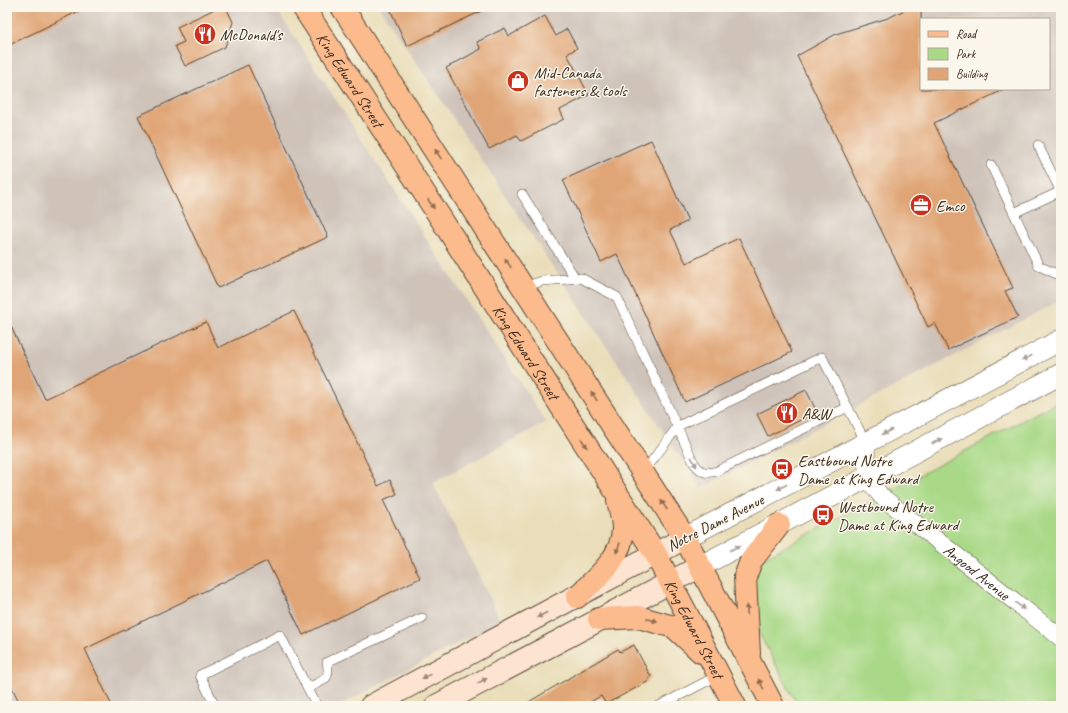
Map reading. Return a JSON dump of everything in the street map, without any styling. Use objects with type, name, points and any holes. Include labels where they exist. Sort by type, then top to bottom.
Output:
[{"type":"main road","name":"King Edward Street","points":[[303,7],[438,214],[655,553],[735,706]]},
{"type":"main road","name":"King Edward Street","points":[[342,7],[685,538],[701,566],[772,706]]},
{"type":"main road","points":[[577,597],[608,567],[620,544],[623,529],[618,496]]},
{"type":"main road","points":[[750,663],[745,577],[751,561],[779,525]]},
{"type":"main road","name":"Notre Dame Avenue","points":[[371,706],[685,538]]},
{"type":"main road","name":"Notre Dame Avenue","points":[[436,706],[701,566]]},
{"type":"main road","points":[[599,619],[638,617],[674,626],[716,670]]},
{"type":"street","name":"Notre Dame Avenue","points":[[685,538],[1061,340]]},
{"type":"street","name":"Notre Dame Avenue","points":[[701,566],[1061,374]]},
{"type":"street","points":[[866,444],[867,478]]},
{"type":"street","name":"Angood Avenue","points":[[867,478],[881,496],[1061,638]]},
{"type":"lane","points":[[1014,213],[1061,190],[1038,145]]},
{"type":"lane","points":[[991,165],[1039,266],[1061,276]]},
{"type":"lane","points":[[522,194],[575,278]]},
{"type":"lane","points":[[524,287],[542,281],[581,278],[617,297],[694,463],[700,471],[708,474],[848,407]]},
{"type":"lane","points":[[643,473],[678,426],[822,356],[866,444]]},
{"type":"lane","points":[[308,688],[327,677],[329,672],[327,662],[422,618]]},
{"type":"lane","points":[[215,706],[200,675],[280,635],[317,706]]},
{"type":"lane","points":[[660,706],[716,670]]},
{"type":"shaded area","points":[[7,7],[275,7],[546,422],[433,483],[501,621],[338,706],[7,706]]},
{"type":"shaded area","points":[[379,7],[1061,7],[1061,300],[701,488]]},
{"type":"green space","points":[[1061,400],[1061,706],[798,706],[736,590],[743,569]]},
{"type":"building","points":[[7,7],[87,7],[7,46]]},
{"type":"building","name":"McDonald's","points":[[219,7],[226,7],[233,22],[225,47],[185,66],[175,46],[184,42],[177,27]]},
{"type":"building","points":[[389,7],[490,7],[407,46]]},
{"type":"building","name":"Emco","points":[[911,7],[921,7],[920,90],[1003,90],[934,123],[1013,288],[1005,291],[1018,317],[948,350],[935,323],[928,327],[797,56],[836,34],[888,18]]},
{"type":"building","name":"Mid-Canada fasteners & tools","points":[[545,16],[556,36],[567,29],[577,48],[567,54],[589,95],[560,110],[564,119],[521,141],[517,135],[489,149],[446,68],[481,49],[477,42],[505,28],[509,36]]},
{"type":"building","points":[[248,65],[328,237],[218,288],[138,116]]},
{"type":"building","points":[[651,140],[688,221],[670,230],[686,263],[739,238],[792,352],[685,402],[617,254],[601,262],[563,180]]},
{"type":"building","points":[[294,311],[378,486],[390,480],[397,494],[383,500],[420,578],[303,635],[267,561],[85,649],[112,706],[21,706],[7,677],[7,318],[45,399],[206,322],[218,348]]},
{"type":"building","name":"A&W","points":[[806,390],[817,412],[768,436],[757,414]]},
{"type":"building","points":[[634,645],[651,677],[648,679],[649,681],[606,704],[601,696],[583,706],[522,706],[618,649],[620,652]]},
{"type":"place","name":"McDonald's","points":[[205,34]]},
{"type":"place","name":"Mid-Canada fasteners & tools","points":[[518,81]]},
{"type":"place","name":"Emco","points":[[921,205]]},
{"type":"place","name":"A&W","points":[[787,413]]},
{"type":"place","name":"Eastbound Notre Dame at King Edward","points":[[782,469]]},
{"type":"place","name":"Westbound Notre Dame at King Edward","points":[[823,515]]}]
